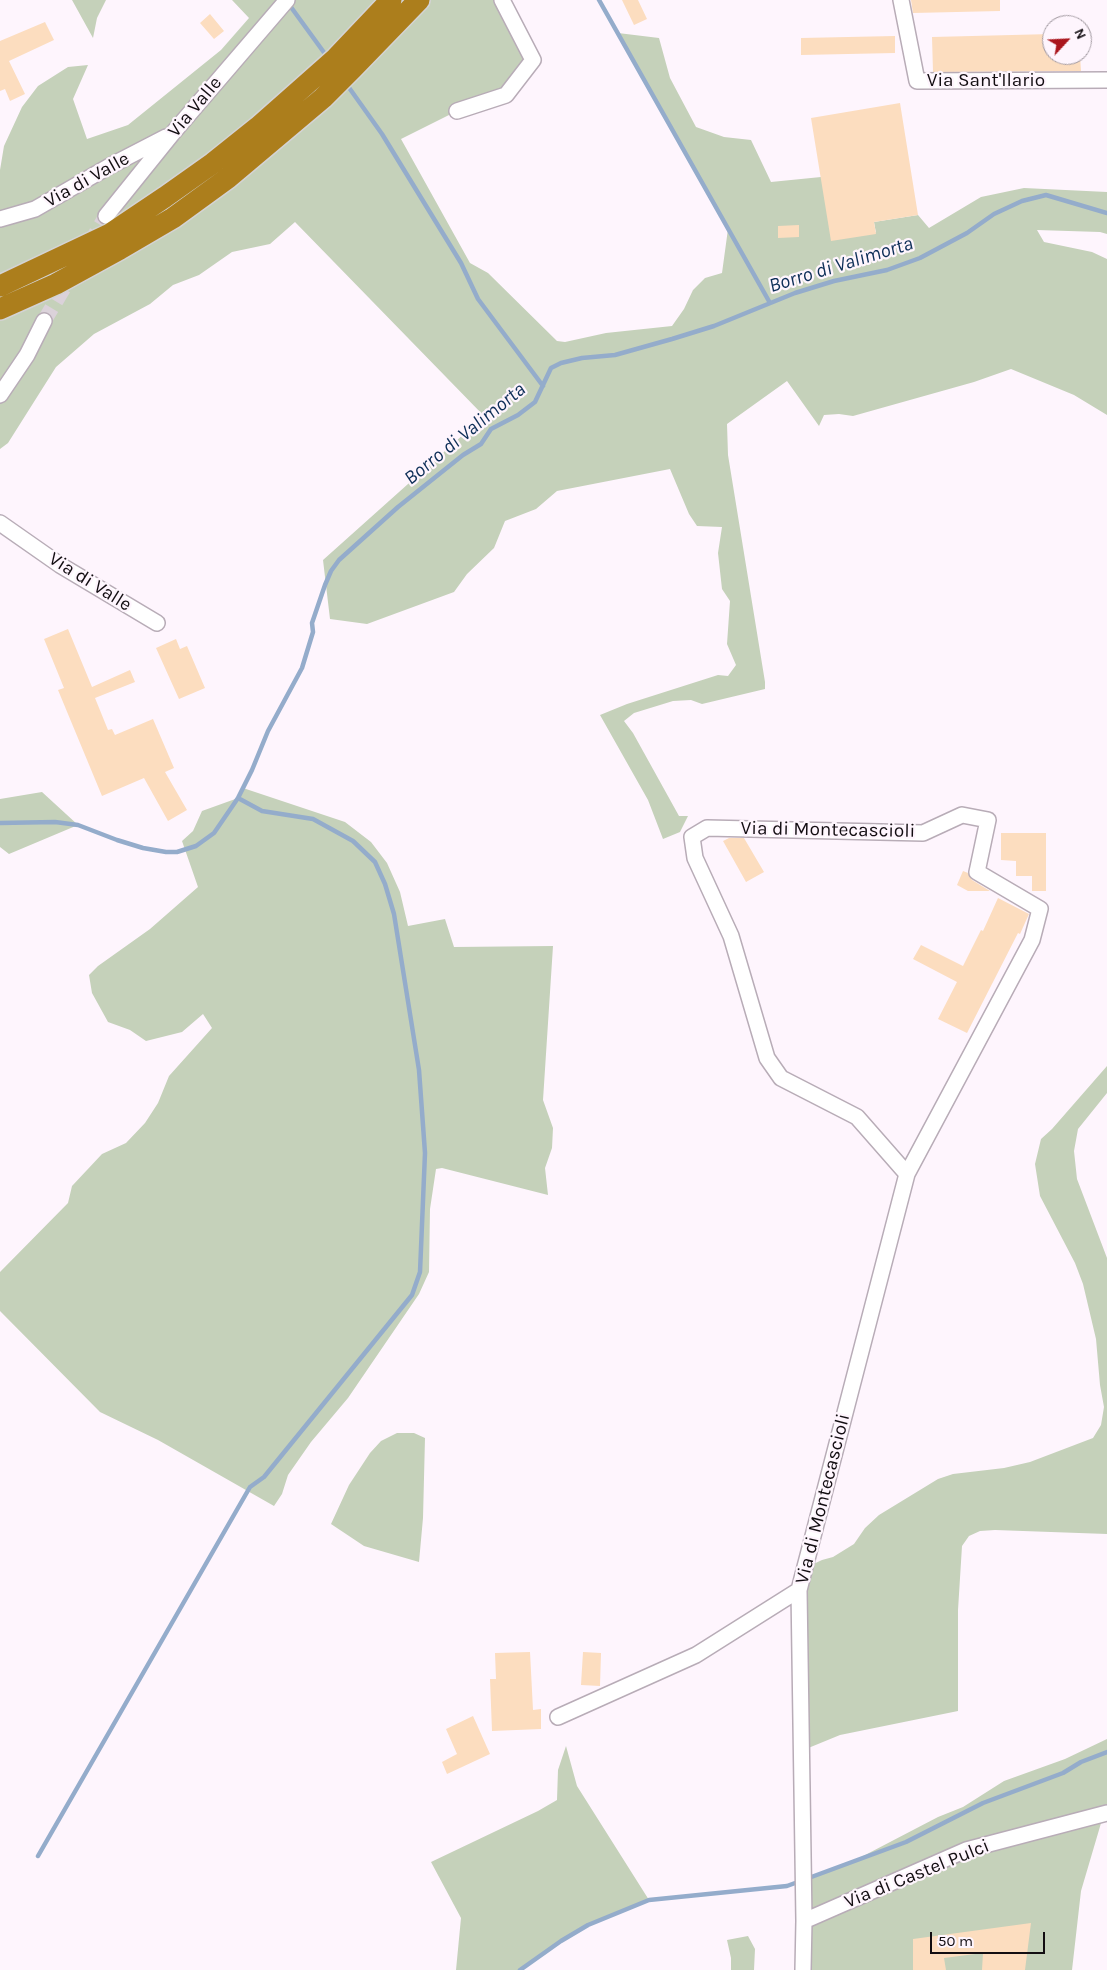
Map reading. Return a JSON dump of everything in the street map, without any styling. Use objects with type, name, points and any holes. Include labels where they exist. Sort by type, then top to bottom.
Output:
[{"type":"highway","points":[[0,286],[110,234],[165,198],[213,163],[258,127],[336,58],[392,0]]},
{"type":"highway","points":[[0,309],[56,284],[120,249],[173,218],[228,178],[323,98],[418,0]]},
{"type":"street","points":[[457,111],[506,95],[533,60],[502,0]]},
{"type":"street","name":"Via Sant'Ilario","points":[[901,0],[918,81],[1107,80]]},
{"type":"street","name":"Via Valle","points":[[106,216],[172,134],[286,1]]},
{"type":"street","name":"Via di Valle","points":[[0,219],[35,209],[108,167],[172,134]]},
{"type":"street","points":[[0,395],[28,355],[44,321]]},
{"type":"street","name":"Via di Valle","points":[[0,523],[60,565],[156,623]]},
{"type":"street","name":"Via di Montecascioli","points":[[804,1921],[799,1590],[907,1174],[1032,940],[1040,909],[977,872],[988,820],[962,815],[923,833],[707,828],[692,837],[695,858],[731,936],[767,1058],[781,1078],[857,1117],[907,1174]]},
{"type":"street","points":[[558,1717],[696,1655],[799,1590]]},
{"type":"street","name":"Via di Castel Pulci","points":[[804,1921],[966,1850],[1107,1813]]},
{"type":"street","points":[[803,1970],[804,1921]]},
{"type":"green space","points":[[72,0],[106,0],[97,18],[93,38]]},
{"type":"green space","points":[[232,0],[391,0],[213,163],[0,286],[0,170],[4,146],[22,107],[38,86],[68,67],[88,65],[73,99],[87,139],[128,125],[221,50],[249,18]]},
{"type":"green space","points":[[419,0],[502,0],[533,60],[506,95],[457,111],[401,139],[470,263],[488,273],[557,341],[565,342],[606,333],[672,326],[684,309],[693,290],[705,278],[722,273],[728,229],[618,33],[659,38],[670,78],[696,127],[724,137],[751,140],[771,182],[821,177],[876,233],[874,222],[918,215],[929,228],[981,197],[1024,188],[1107,192],[1107,234],[1100,232],[1037,230],[1044,242],[1092,252],[1107,259],[1107,415],[1074,395],[1011,369],[974,382],[853,416],[839,414],[824,415],[819,426],[787,381],[727,424],[728,455],[765,689],[702,704],[691,700],[673,701],[634,713],[624,721],[633,733],[679,816],[688,816],[680,832],[663,839],[648,800],[600,715],[627,704],[718,675],[728,676],[736,665],[727,644],[730,601],[722,589],[718,553],[722,527],[697,526],[689,514],[670,469],[557,491],[536,509],[505,521],[494,548],[467,574],[454,592],[367,624],[330,619],[323,560],[484,416],[295,222],[270,244],[232,252],[199,275],[173,285],[150,304],[94,334],[56,367],[8,443],[0,449],[0,309],[173,218]]},
{"type":"green space","points":[[243,788],[345,822],[371,842],[387,863],[400,892],[408,926],[445,919],[454,947],[553,946],[543,1100],[553,1128],[552,1148],[545,1168],[548,1195],[442,1168],[436,1169],[430,1209],[429,1272],[419,1294],[348,1398],[311,1442],[288,1475],[282,1494],[274,1506],[158,1440],[100,1412],[0,1311],[0,1272],[68,1203],[72,1186],[102,1154],[126,1143],[145,1123],[158,1103],[169,1076],[212,1028],[203,1014],[182,1032],[146,1041],[130,1030],[108,1022],[92,993],[89,975],[98,966],[150,929],[198,887],[182,841],[193,831],[202,811],[238,798]]},
{"type":"green space","points":[[42,792],[78,825],[9,854],[0,847],[0,799]]},
{"type":"green space","points":[[1107,1066],[1107,1093],[1078,1129],[1074,1151],[1077,1179],[1107,1258],[1107,1534],[995,1530],[980,1531],[969,1536],[962,1546],[958,1610],[958,1711],[840,1735],[801,1751],[805,1568],[833,1557],[854,1544],[865,1528],[879,1515],[938,1479],[953,1474],[1004,1468],[1030,1462],[1093,1438],[1101,1425],[1104,1407],[1096,1339],[1083,1284],[1075,1263],[1040,1196],[1035,1164],[1041,1139]]},
{"type":"green space","points":[[397,1433],[414,1433],[425,1438],[423,1518],[419,1562],[364,1546],[331,1524],[349,1485],[370,1453],[381,1441]]},
{"type":"green space","points":[[1107,1739],[1107,1813],[1104,1813],[1081,1891],[1072,1970],[803,1970],[803,1881],[844,1866],[938,1817],[963,1807],[1004,1781],[1065,1759]]},
{"type":"green space","points":[[566,1746],[577,1786],[649,1900],[588,1925],[561,1941],[520,1970],[456,1970],[461,1918],[431,1862],[557,1800],[558,1770]]},
{"type":"green space","points":[[748,1936],[755,1949],[754,1970],[731,1970],[731,1958],[727,1940]]},
{"type":"building","points":[[622,0],[638,0],[647,19],[634,25]]},
{"type":"building","points":[[911,0],[1000,0],[1000,11],[913,13]]},
{"type":"building","points":[[210,14],[224,31],[214,39],[200,23]]},
{"type":"building","points":[[45,22],[54,40],[9,61],[25,94],[10,101],[5,89],[0,91],[0,41]]},
{"type":"building","points":[[1042,34],[1042,65],[1081,65],[1081,71],[933,72],[932,37]]},
{"type":"building","points":[[895,36],[895,53],[801,55],[801,38]]},
{"type":"building","points":[[900,103],[918,215],[874,222],[876,234],[831,241],[811,118]]},
{"type":"building","points":[[799,225],[799,237],[778,238],[778,226]]},
{"type":"building","points":[[68,629],[92,687],[130,670],[135,682],[95,698],[108,730],[112,729],[115,735],[153,719],[174,768],[165,772],[187,810],[168,821],[144,778],[102,796],[58,690],[64,688],[44,639]]},
{"type":"building","points":[[176,639],[180,649],[187,646],[205,688],[179,699],[156,648]]},
{"type":"building","points":[[1001,833],[1046,833],[1046,891],[1032,891],[1032,876],[1016,876],[1016,861],[1001,860]]},
{"type":"building","points":[[729,838],[744,838],[764,872],[746,882],[723,841]]},
{"type":"building","points":[[963,871],[968,873],[972,880],[990,891],[968,891],[957,885]]},
{"type":"building","points":[[998,898],[1029,914],[967,1033],[938,1019],[957,982],[913,959],[921,945],[963,966],[981,930],[983,931]]},
{"type":"building","points":[[530,1652],[533,1710],[541,1709],[541,1729],[492,1731],[490,1679],[496,1679],[495,1653]]},
{"type":"building","points":[[583,1652],[601,1653],[600,1686],[581,1685]]},
{"type":"building","points":[[473,1716],[490,1754],[447,1774],[442,1762],[457,1754],[446,1729]]},
{"type":"building","points":[[1031,1923],[1025,1970],[982,1970],[983,1953],[944,1958],[946,1970],[913,1970],[913,1939]]},
{"type":"waterway","points":[[599,0],[770,303]]},
{"type":"waterway","points":[[288,3],[328,58]]},
{"type":"waterway","points":[[345,82],[382,134],[461,263],[478,299],[543,386]]},
{"type":"waterway","name":"Borro di Valimorta","points":[[0,823],[55,822],[78,825],[143,848],[166,852],[177,852],[196,846],[214,833],[238,798],[268,731],[302,668],[313,632],[312,623],[331,571],[339,560],[398,507],[463,455],[481,444],[491,429],[518,415],[535,402],[551,368],[561,363],[582,358],[615,355],[672,339],[714,326],[795,293],[834,281],[887,270],[920,258],[967,233],[994,214],[1022,201],[1046,195],[1107,213]]},
{"type":"waterway","points":[[38,1856],[250,1487],[264,1477],[412,1295],[420,1272],[425,1153],[419,1070],[394,914],[385,884],[375,862],[353,841],[313,819],[262,811],[238,798]]},
{"type":"waterway","points":[[520,1970],[561,1941],[588,1925],[649,1900],[787,1886],[906,1842],[983,1803],[1063,1773],[1081,1762],[1107,1752]]},
{"type":"tunnel","points":[[89,245],[106,216]]},
{"type":"tunnel","points":[[44,321],[71,276]]}]
